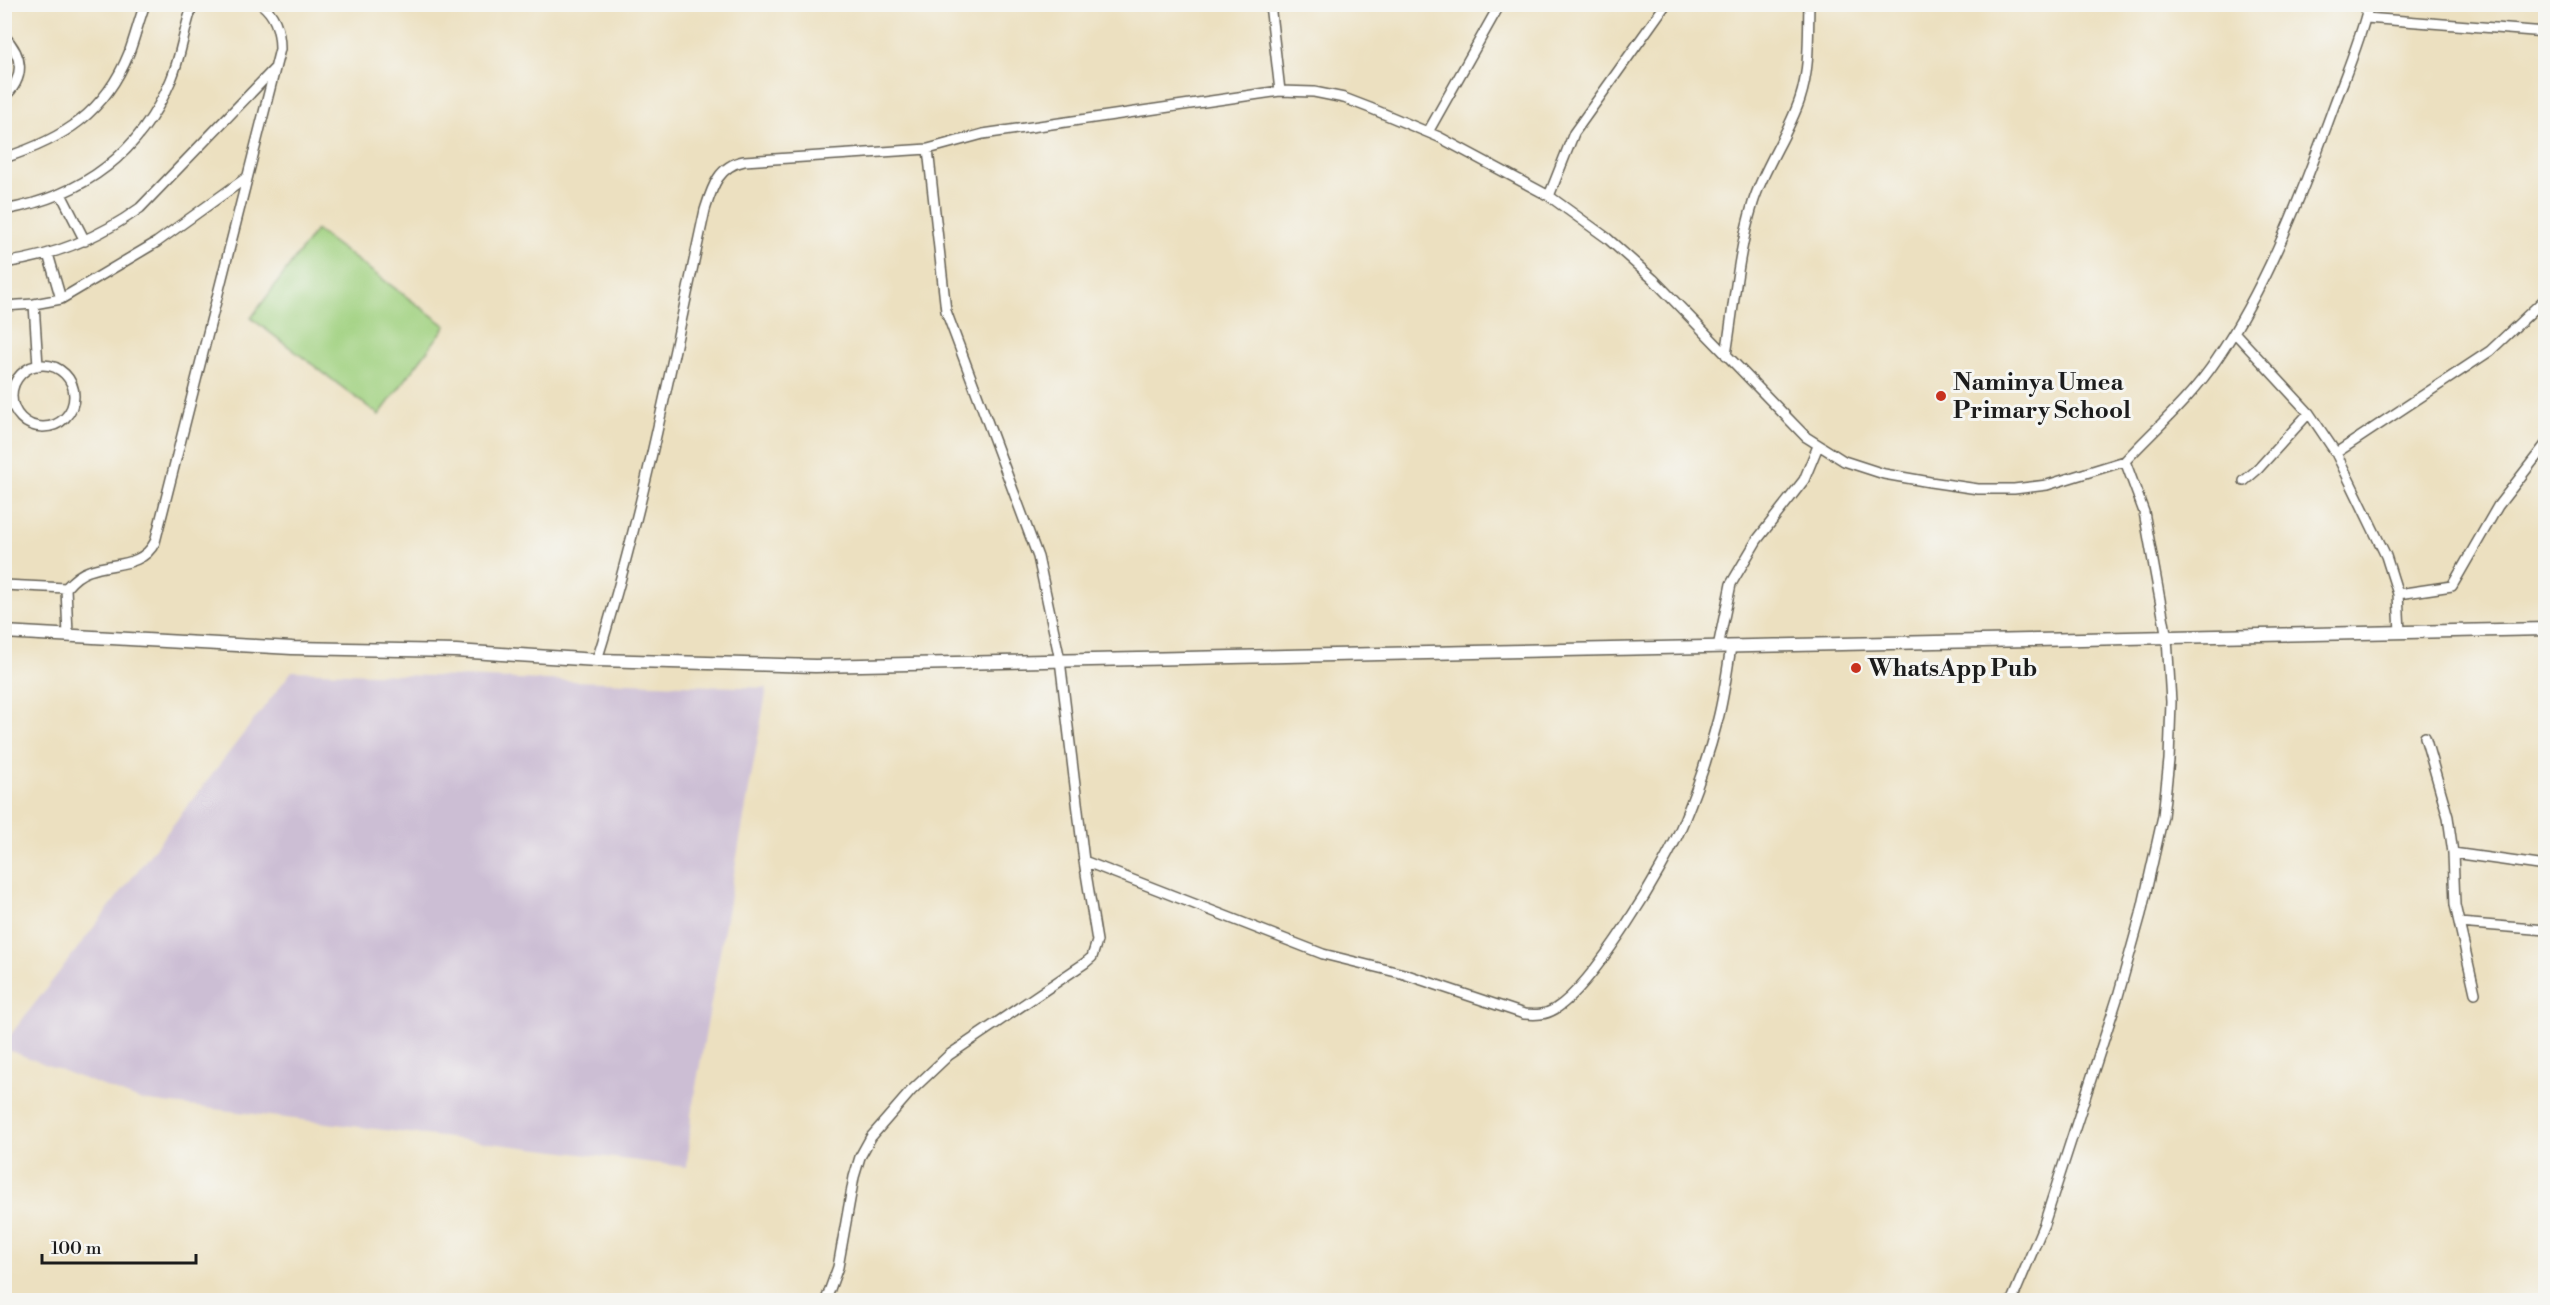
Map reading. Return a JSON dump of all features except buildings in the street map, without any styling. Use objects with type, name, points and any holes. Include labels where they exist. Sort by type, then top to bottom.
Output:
[{"type":"main road","points":[[4,632],[292,648],[456,651],[597,660],[815,666],[2546,628]]},
{"type":"street","points":[[4,158],[35,148],[79,124],[115,80],[129,54],[144,4]]},
{"type":"street","points":[[4,210],[61,194],[107,168],[130,147],[172,79],[193,4]]},
{"type":"street","points":[[68,635],[66,588],[74,579],[88,571],[139,559],[149,553],[155,542],[246,178],[277,66],[280,34],[273,17],[261,4]]},
{"type":"street","points":[[1270,4],[1280,91]]},
{"type":"street","points":[[1428,132],[1500,4]]},
{"type":"street","points":[[1549,196],[1574,134],[1666,4]]},
{"type":"street","points":[[1726,355],[1746,231],[1754,201],[1799,101],[1805,80],[1809,4]]},
{"type":"street","points":[[597,660],[614,604],[659,421],[705,210],[724,168],[733,163],[928,149],[983,134],[1280,91],[1314,92],[1344,98],[1428,132],[1500,168],[1549,196],[1607,238],[1638,265],[1818,446],[1844,461],[1884,474],[1978,489],[2014,489],[2047,485],[2125,460],[2215,362],[2234,332],[2288,222],[2321,141],[2369,4]]},
{"type":"street","points":[[2366,18],[2546,32]]},
{"type":"street","points":[[4,36],[14,47],[20,60],[19,75],[13,89],[4,97]]},
{"type":"street","points":[[4,263],[48,254],[85,241],[120,222],[140,207],[277,66]]},
{"type":"street","points":[[826,1300],[838,1267],[854,1177],[860,1157],[871,1137],[911,1091],[949,1055],[1092,957],[1097,941],[1084,861],[1060,660],[1038,557],[946,311],[928,149]]},
{"type":"street","points":[[4,306],[62,299],[157,242],[246,178]]},
{"type":"street","points":[[61,194],[85,241]]},
{"type":"street","points":[[48,254],[62,299]]},
{"type":"street","points":[[2336,453],[2490,351],[2546,298]]},
{"type":"street","points":[[34,304],[38,366]]},
{"type":"street","points":[[2234,332],[2309,413],[2336,453],[2386,555],[2398,594],[2400,632]]},
{"type":"street","points":[[38,366],[50,366],[61,371],[69,380],[74,391],[73,403],[68,414],[59,422],[48,427],[36,427],[25,422],[17,413],[12,402],[13,390],[18,379],[26,370],[38,366]]},
{"type":"street","points":[[2244,481],[2258,469],[2309,413]]},
{"type":"street","points":[[2398,594],[2452,586],[2498,506],[2546,444]]},
{"type":"street","points":[[1084,861],[1323,954],[1404,974],[1524,1014],[1542,1015],[1555,1009],[1571,996],[1594,969],[1623,929],[1667,856],[1683,824],[1718,717],[1731,584],[1757,540],[1804,480],[1818,446]]},
{"type":"street","points":[[2012,1300],[2044,1224],[2118,996],[2141,914],[2163,816],[2169,760],[2170,702],[2167,638],[2144,512],[2125,460]]},
{"type":"street","points":[[4,585],[66,588]]},
{"type":"street","points":[[2425,737],[2448,817],[2453,853],[2455,905],[2475,993]]},
{"type":"street","points":[[2453,853],[2546,866]]},
{"type":"street","points":[[2459,923],[2546,930]]},
{"type":"shaded area","points":[[292,671],[767,688],[691,1115],[687,1167],[140,1100],[5,1049],[5,1042]]},
{"type":"green space","points":[[316,230],[446,326],[379,415],[251,318]]},
{"type":"place","name":"Naminya Umea Primary School","points":[[1941,396]]},
{"type":"place","name":"WhatsApp Pub","points":[[1856,668]]}]
